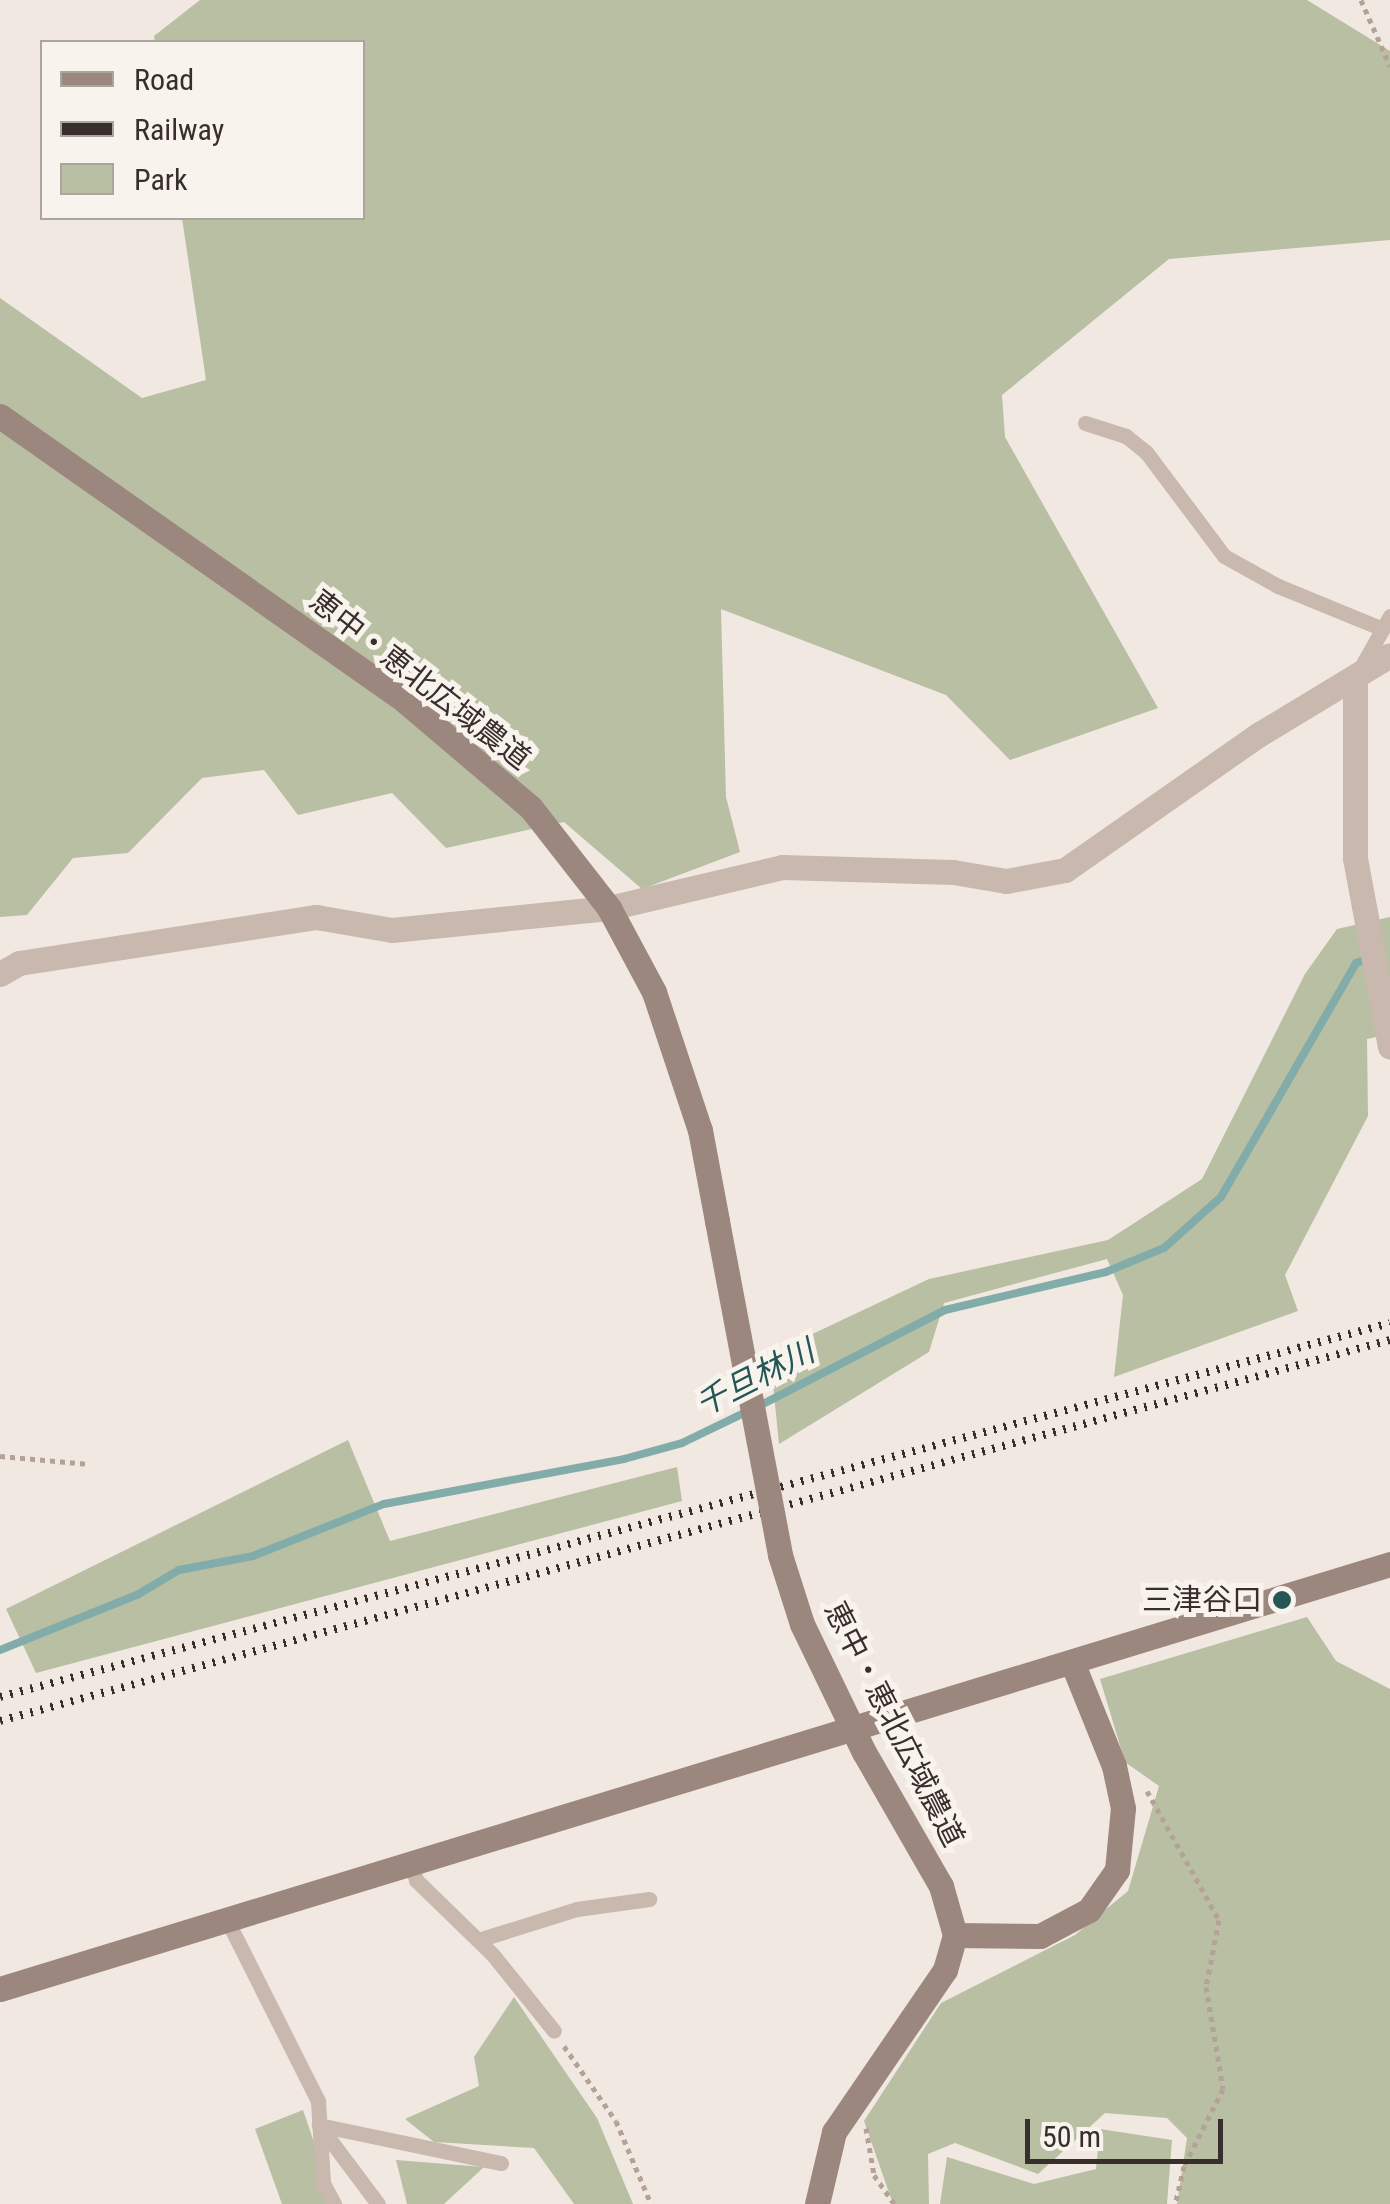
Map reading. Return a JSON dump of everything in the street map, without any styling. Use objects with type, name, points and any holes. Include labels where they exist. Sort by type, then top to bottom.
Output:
[{"type":"street","name":"恵中・恵北広域農道","points":[[0,416],[480,760],[542,820],[609,908],[672,1038],[717,1221],[780,1555],[802,1624],[864,1752],[941,1886],[956,1935]]},
{"type":"street","points":[[0,974],[18,963],[316,917],[392,930],[609,908],[782,867],[953,872],[1006,881],[1065,870],[1258,735],[1390,656]]},
{"type":"street","points":[[1355,678],[1354,858],[1390,1047]]},
{"type":"street","points":[[0,1989],[1390,1564]]},
{"type":"street","points":[[816,2204],[824,2161],[847,2110],[945,1970],[956,1935],[1040,1936],[1089,1910],[1118,1870],[1124,1842],[1116,1777],[1072,1662]]},
{"type":"lane","points":[[1084,422],[1126,436],[1146,452],[1224,556],[1278,586],[1387,623],[1355,678]]},
{"type":"lane","points":[[412,1865],[416,1880],[478,1940],[554,2031]]},
{"type":"lane","points":[[478,1940],[577,1909],[649,1898]]},
{"type":"lane","points":[[227,1920],[318,2101],[323,2183],[334,2204]]},
{"type":"lane","points":[[319,2125],[501,2163]]},
{"type":"lane","points":[[319,2125],[378,2204]]},
{"type":"path","points":[[1362,0],[1390,66]]},
{"type":"path","points":[[0,1456],[89,1464]]},
{"type":"path","points":[[1116,1777],[1135,1778],[1145,1786],[1219,1920],[1206,1987],[1224,2089],[1184,2166],[1175,2204]]},
{"type":"path","points":[[554,2031],[616,2121],[652,2204]]},
{"type":"path","points":[[847,2110],[865,2122],[874,2176],[894,2204]]},
{"type":"green space","points":[[200,0],[1307,0],[1390,51],[1390,240],[1169,259],[1002,395],[1005,437],[1158,708],[1010,760],[946,695],[721,609],[726,797],[740,852],[642,889],[564,822],[446,848],[392,793],[298,815],[264,770],[202,778],[128,853],[73,858],[27,915],[0,917],[0,298],[142,398],[206,380],[182,220],[365,220],[365,40],[155,40],[154,36]]},
{"type":"green space","points":[[1390,917],[1390,1034],[1367,1039],[1368,1116],[1285,1275],[1298,1311],[1114,1377],[1123,1295],[1107,1259],[944,1303],[929,1352],[779,1444],[770,1354],[929,1279],[1108,1240],[1202,1179],[1305,974],[1337,929]]},
{"type":"green space","points":[[348,1440],[390,1541],[677,1467],[682,1501],[36,1673],[6,1609]]},
{"type":"green space","points":[[1307,1617],[1336,1661],[1390,1689],[1390,2204],[1177,2204],[1187,2138],[1167,2118],[1105,2113],[1038,2174],[955,2143],[928,2154],[929,2204],[893,2204],[864,2121],[941,2003],[1075,1935],[1128,1891],[1159,1786],[1125,1762],[1100,1679]]},
{"type":"green space","points":[[514,1997],[597,2118],[633,2204],[574,2204],[534,2148],[434,2142],[405,2119],[479,2086],[474,2057]]},
{"type":"green space","points":[[303,2110],[335,2204],[282,2204],[255,2129]]},
{"type":"green space","points":[[1100,2129],[1172,2140],[1167,2204],[940,2204],[947,2157],[1034,2184],[1096,2169]]},
{"type":"green space","points":[[396,2160],[484,2167],[444,2204],[407,2204]]},
{"type":"waterway","name":"千旦林川","points":[[759,1406],[945,1310],[1106,1272],[1164,1248],[1221,1197],[1356,963],[1367,959]]},
{"type":"waterway","name":"千旦林川","points":[[0,1650],[137,1595],[179,1570],[253,1556],[384,1504],[624,1459],[682,1443],[746,1412]]},
{"type":"railway","points":[[0,1697],[1390,1323]]},
{"type":"railway","points":[[0,1721],[1390,1340]]},
{"type":"place","name":"三津谷口","points":[[1282,1600]]}]
